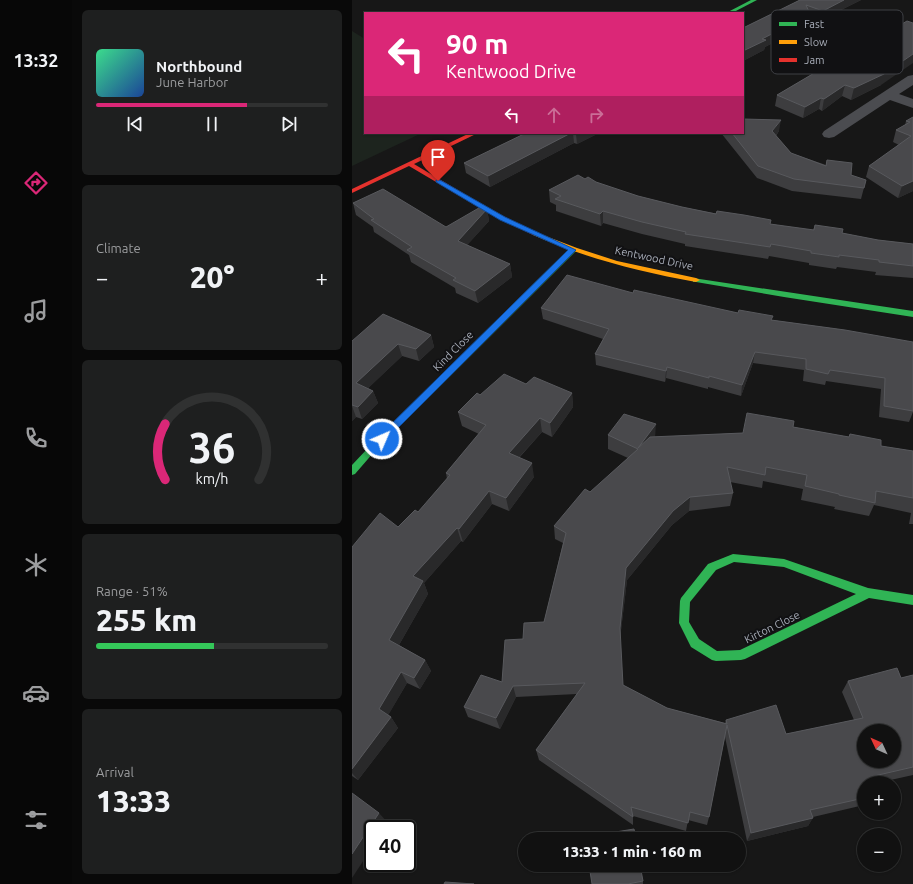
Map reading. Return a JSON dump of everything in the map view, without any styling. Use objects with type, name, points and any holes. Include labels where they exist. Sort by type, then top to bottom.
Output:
[{"type":"street","points":[[730,12],[755,0]]},
{"type":"street","points":[[829,134],[913,79]]},
{"type":"street","points":[[889,95],[913,104]]},
{"type":"street","points":[[352,191],[473,134]]},
{"type":"street","name":"Kentwood Drive","points":[[410,164],[502,219],[572,250],[620,264],[669,275],[770,293],[913,314]]},
{"type":"street","name":"Kind Close","points":[[352,471],[371,450],[572,250]]},
{"type":"street","name":"Kirton Close","points":[[868,594],[741,656],[716,656],[695,643],[684,623],[685,601],[712,566],[733,558],[784,563],[868,594],[913,600]]},
{"type":"shaded area","points":[[352,31],[364,38],[364,134],[420,134],[352,166]]},
{"type":"building","points":[[800,0],[844,0],[825,10],[820,10],[806,5],[808,10],[780,10]]},
{"type":"building","points":[[771,14],[771,34],[762,39],[766,40],[744,51],[744,28]]},
{"type":"building","points":[[907,21],[913,23],[913,54],[903,61],[903,23]]},
{"type":"building","points":[[813,74],[884,74],[854,88],[845,85],[824,99],[821,98],[805,107],[777,95]]},
{"type":"building","points":[[913,117],[913,181],[902,186],[869,166],[911,136],[896,130],[910,122],[906,121]]},
{"type":"building","points":[[744,119],[781,120],[772,131],[791,153],[826,166],[827,160],[852,163],[851,175],[866,180],[864,188],[794,179],[758,166],[733,134],[744,134]]},
{"type":"building","points":[[524,134],[569,134],[488,176],[464,163]]},
{"type":"building","points":[[578,175],[585,179],[588,177],[596,182],[638,196],[682,207],[716,214],[717,211],[771,220],[770,224],[814,230],[815,225],[843,229],[842,233],[878,240],[913,244],[913,266],[879,262],[879,260],[811,253],[811,251],[771,244],[770,247],[685,234],[686,232],[603,211],[600,214],[555,199],[561,196],[549,190]]},
{"type":"building","points":[[383,189],[446,227],[484,205],[487,209],[458,241],[510,264],[475,291],[453,280],[456,278],[407,250],[412,247],[371,220],[374,219],[353,203]]},
{"type":"building","points":[[567,275],[633,293],[634,290],[738,313],[739,310],[773,316],[771,320],[845,330],[913,342],[913,411],[884,406],[885,378],[830,370],[828,374],[806,369],[806,359],[755,352],[742,385],[667,367],[666,371],[595,354],[609,329],[541,308]]},
{"type":"building","points":[[383,314],[431,335],[416,349],[398,344],[356,383],[373,391],[358,407],[352,405],[352,341]]},
{"type":"building","points":[[504,374],[526,384],[534,377],[572,393],[550,423],[540,418],[509,453],[532,463],[506,498],[489,491],[459,529],[457,528],[413,576],[423,581],[389,640],[425,660],[414,678],[401,672],[379,709],[391,717],[352,769],[352,547],[380,513],[398,527],[415,510],[418,512],[450,475],[446,473],[486,425],[458,412],[477,393],[480,395]]},
{"type":"building","points":[[747,413],[794,421],[793,427],[849,437],[850,434],[881,440],[881,446],[913,451],[913,498],[876,491],[875,503],[805,486],[807,475],[766,467],[765,475],[727,467],[733,493],[690,497],[673,511],[626,568],[620,628],[623,685],[667,708],[727,724],[726,720],[776,705],[786,734],[863,718],[848,681],[897,668],[901,678],[913,675],[913,767],[874,776],[857,776],[857,800],[810,810],[813,818],[751,833],[727,725],[709,817],[690,812],[688,823],[631,807],[633,817],[536,750],[585,683],[513,686],[496,718],[464,707],[481,675],[502,682],[505,640],[523,639],[524,623],[544,622],[566,533],[554,526],[585,489],[590,492],[638,449],[608,435],[624,414],[656,424],[638,448],[650,437],[743,433]]},
{"type":"building","points":[[352,793],[379,813],[374,820],[364,820],[364,836],[352,854]]},
{"type":"building","points":[[634,829],[635,832],[616,832]]},
{"type":"building","points":[[590,872],[641,872],[643,881],[628,884],[592,884]]},
{"type":"building","points":[[445,882],[474,884],[444,884]]},
{"type":"traffic: fast","points":[[730,12],[755,0]]},
{"type":"traffic: fast","points":[[352,471],[371,450],[573,250]]},
{"type":"traffic: fast","points":[[696,280],[913,314]]},
{"type":"traffic: fast","points":[[868,593],[741,655],[716,656],[695,643],[684,623],[685,601],[712,567],[733,558],[784,563],[868,593],[913,600]]},
{"type":"traffic: slow","points":[[535,234],[574,250],[614,262],[696,280]]},
{"type":"traffic: jam","points":[[352,191],[473,134]]},
{"type":"traffic: jam","points":[[410,164],[489,211],[535,234]]},
{"type":"route","points":[[382,439],[572,250],[502,219],[438,181]]}]
